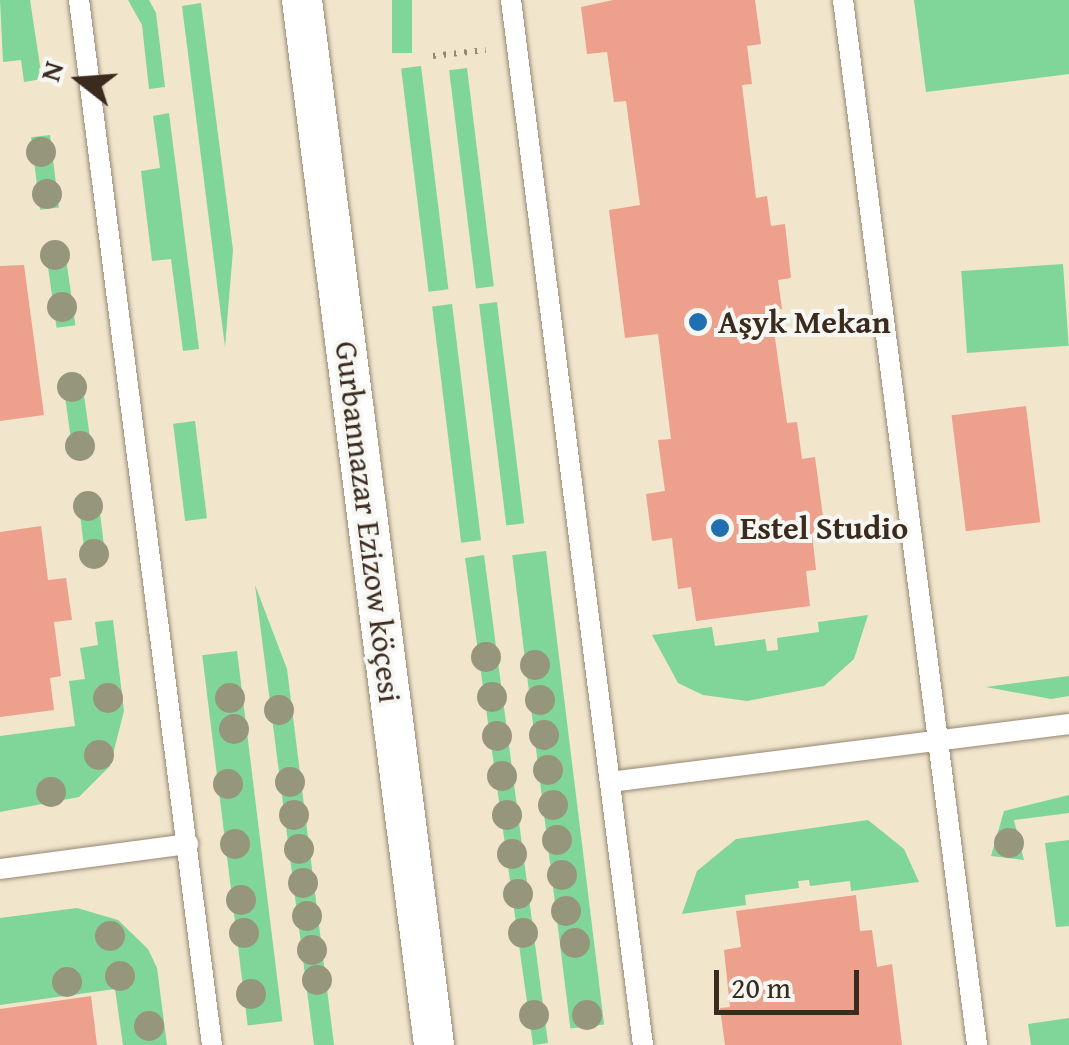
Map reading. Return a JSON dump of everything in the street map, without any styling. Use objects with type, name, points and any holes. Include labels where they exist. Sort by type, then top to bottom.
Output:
[{"type":"street","name":"Gurbannazar Ezizow köçesi","points":[[302,0],[434,1045]]},
{"type":"lane","points":[[79,0],[212,1045]]},
{"type":"lane","points":[[511,0],[643,1045]]},
{"type":"lane","points":[[842,0],[977,1045]]},
{"type":"lane","points":[[610,782],[1069,724]]},
{"type":"lane","points":[[0,869],[188,844]]},
{"type":"path","points":[[433,56],[517,46]]},
{"type":"green space","points":[[0,0],[30,0],[42,79],[24,82],[21,60],[3,62]]},
{"type":"green space","points":[[128,0],[149,0],[156,13],[165,87],[149,89],[142,25]]},
{"type":"green space","points":[[392,0],[412,0],[412,53],[392,53]]},
{"type":"green space","points":[[914,0],[1069,0],[1069,74],[926,92]]},
{"type":"green space","points":[[201,3],[233,250],[225,347],[182,6]]},
{"type":"green space","points":[[421,66],[448,289],[429,292],[401,68]]},
{"type":"green space","points":[[467,68],[494,286],[476,289],[449,70]]},
{"type":"green space","points":[[169,113],[199,349],[183,351],[171,259],[152,261],[141,171],[160,168],[153,116]]},
{"type":"green space","points":[[50,135],[59,207],[40,210],[31,137]]},
{"type":"green space","points":[[64,244],[75,325],[57,328],[45,247]]},
{"type":"green space","points":[[1063,264],[1069,346],[967,353],[961,271]]},
{"type":"green space","points":[[497,302],[524,523],[506,526],[479,304]]},
{"type":"green space","points":[[452,304],[481,540],[461,543],[432,306]]},
{"type":"green space","points":[[81,374],[92,455],[74,458],[62,377]]},
{"type":"green space","points":[[195,421],[207,518],[185,521],[173,424]]},
{"type":"green space","points":[[98,497],[106,562],[86,564],[78,499]]},
{"type":"green space","points":[[546,551],[604,1024],[570,1029],[512,555]]},
{"type":"green space","points":[[484,555],[548,1043],[533,1045],[465,558]]},
{"type":"green space","points":[[255,585],[287,669],[334,1045],[314,1045]]},
{"type":"green space","points":[[868,615],[854,659],[824,686],[747,701],[703,695],[678,683],[652,635],[712,627],[715,646],[765,639],[767,651],[778,650],[777,638],[819,632],[818,622]]},
{"type":"green space","points":[[113,620],[124,711],[110,766],[79,797],[0,812],[0,736],[75,726],[69,681],[85,679],[80,648],[98,645],[95,622]]},
{"type":"green space","points":[[237,651],[282,1021],[248,1025],[202,655]]},
{"type":"green space","points":[[1069,676],[1069,696],[1051,699],[986,687]]},
{"type":"green space","points":[[1069,795],[1069,813],[1014,820],[1024,860],[991,856],[1004,811]]},
{"type":"green space","points":[[868,820],[904,849],[919,882],[851,891],[850,881],[810,886],[809,880],[798,881],[799,888],[745,895],[746,905],[682,914],[697,871],[736,839]]},
{"type":"green space","points":[[1069,840],[1069,926],[1056,927],[1045,843]]},
{"type":"green space","points":[[77,908],[118,920],[148,949],[157,968],[167,1045],[123,1045],[115,989],[0,1005],[0,918]]},
{"type":"green space","points":[[1069,1018],[1069,1045],[1031,1045],[1028,1024]]},
{"type":"building","name":"Aşyk Mekan","points":[[613,0],[755,0],[761,44],[747,46],[752,84],[742,85],[756,198],[767,196],[771,226],[785,224],[791,278],[778,280],[782,309],[771,310],[787,423],[797,422],[802,459],[815,457],[825,532],[812,533],[816,570],[806,571],[810,606],[696,621],[691,587],[678,589],[672,538],[652,541],[646,494],[665,491],[658,440],[671,439],[658,334],[625,338],[609,210],[640,205],[626,101],[614,102],[607,52],[587,54],[581,7]]},
{"type":"building","points":[[24,265],[44,415],[0,421],[0,266]]},
{"type":"building","points":[[1026,406],[1040,522],[966,531],[952,415]]},
{"type":"building","points":[[41,526],[48,580],[66,578],[72,620],[54,622],[61,676],[50,678],[54,710],[0,717],[0,532]]},
{"type":"building","points":[[856,895],[860,931],[872,930],[877,967],[892,964],[902,1045],[725,1045],[720,1008],[730,1007],[724,950],[741,947],[736,911]]},
{"type":"building","points":[[91,996],[97,1045],[0,1045],[0,1009]]},
{"type":"place","name":"Aşyk Mekan","points":[[698,322]]},
{"type":"place","name":"Estel Studio","points":[[720,528]]}]
